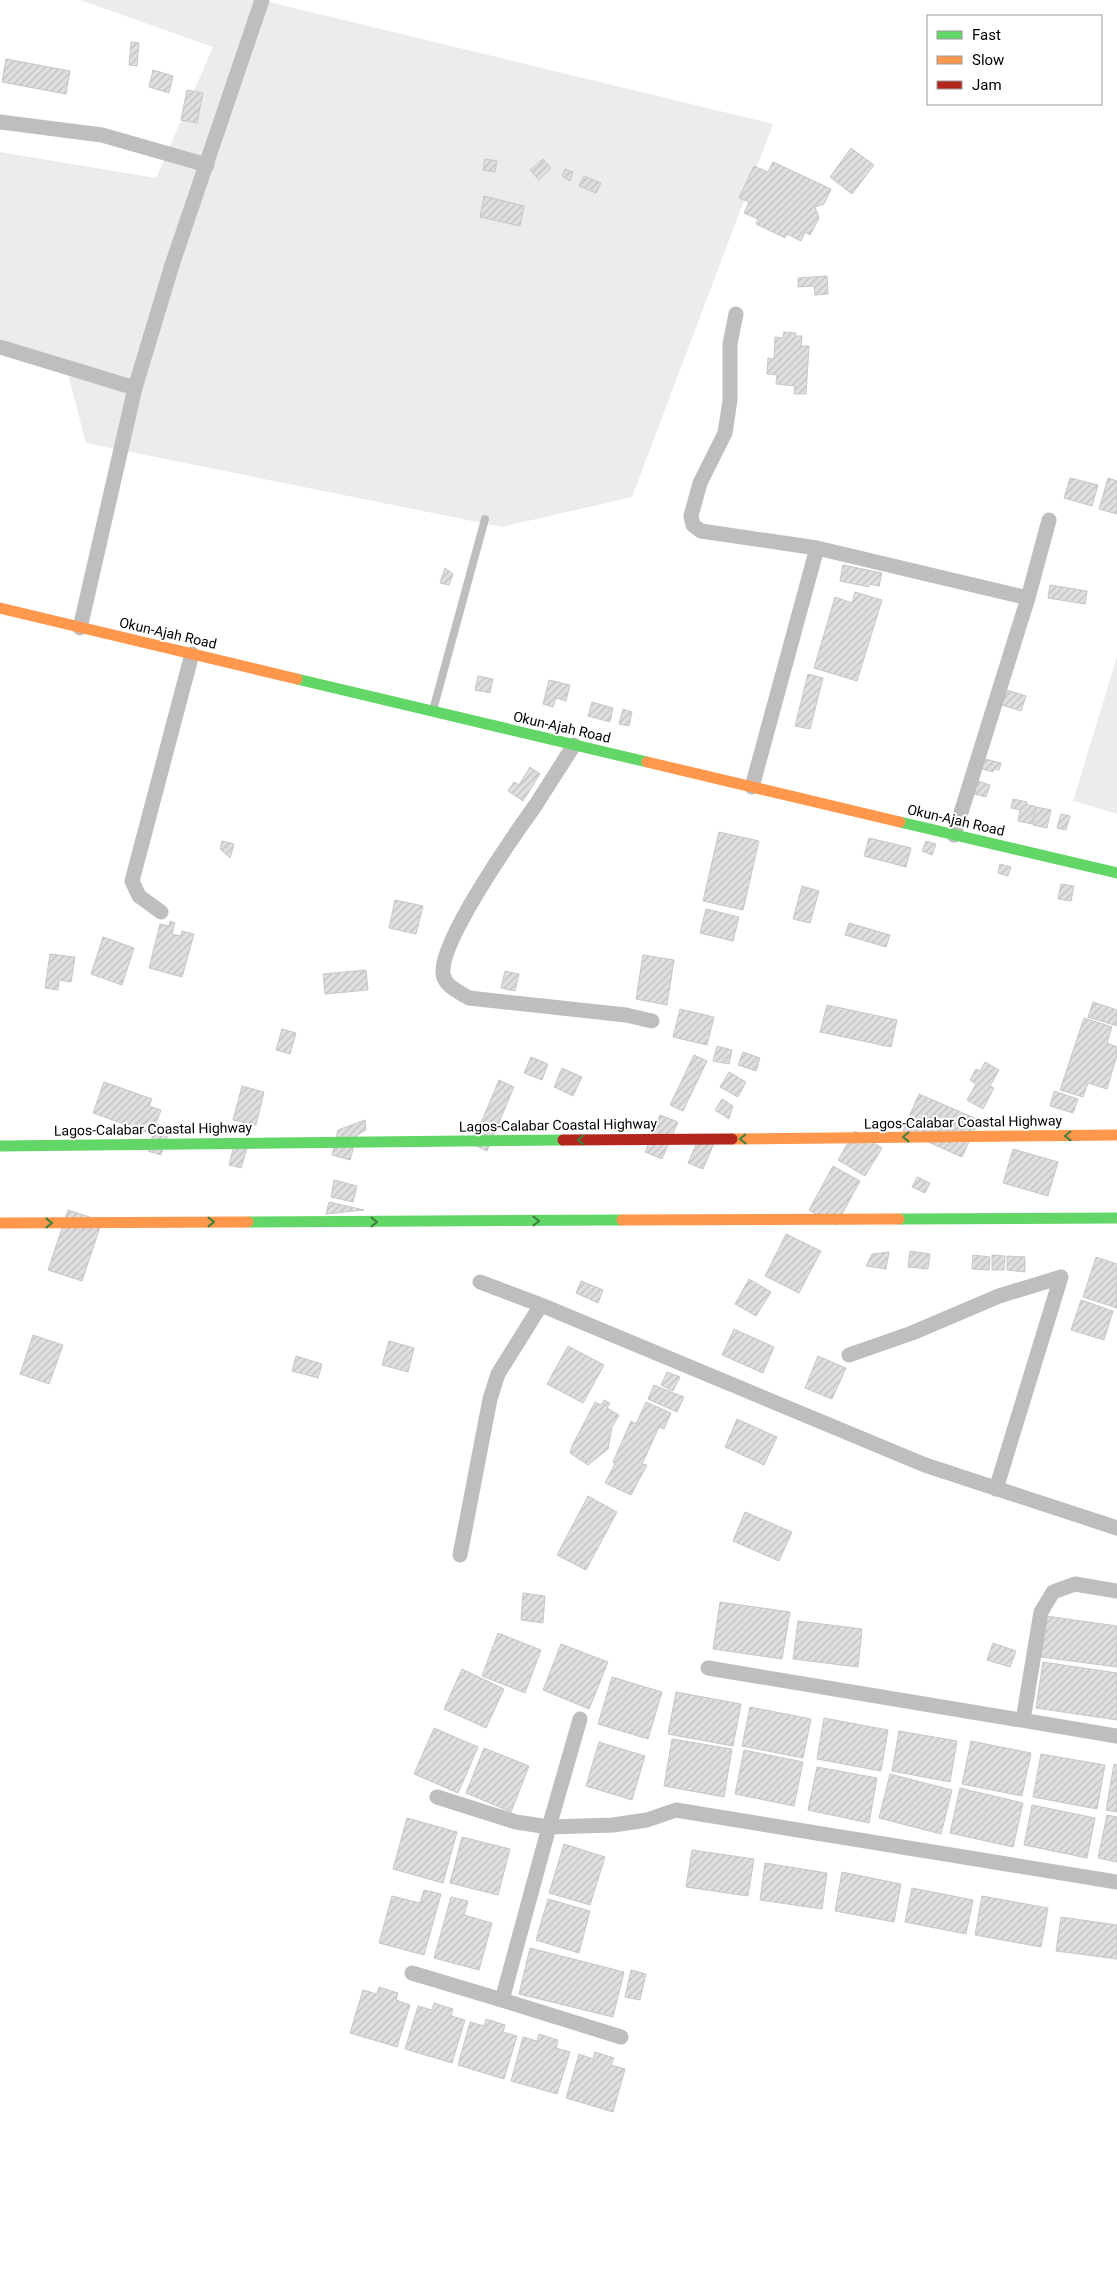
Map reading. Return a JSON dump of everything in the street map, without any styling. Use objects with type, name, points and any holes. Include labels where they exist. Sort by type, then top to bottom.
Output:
[{"type":"main road","name":"Okun-Ajah Road","points":[[0,608],[1117,873]]},
{"type":"main road","name":"Lagos-Calabar Coastal Highway","points":[[0,1146],[1117,1135]]},
{"type":"main road","points":[[0,1224],[1117,1218]]},
{"type":"street","points":[[80,628],[135,388],[172,265],[262,0]]},
{"type":"street","points":[[0,122],[102,135],[207,165]]},
{"type":"street","points":[[736,314],[730,344],[730,400],[724,433],[700,483],[691,516],[692,525],[701,531],[817,548],[1028,598]]},
{"type":"street","points":[[0,347],[135,388]]},
{"type":"street","points":[[954,835],[1028,598],[1049,520]]},
{"type":"street","points":[[752,787],[817,548]]},
{"type":"street","points":[[161,912],[139,896],[132,881],[192,654]]},
{"type":"street","points":[[574,745],[478,891],[454,937],[446,957],[443,973],[449,986],[469,998],[626,1015],[652,1021]]},
{"type":"street","points":[[848,1355],[912,1333],[999,1296],[1062,1277],[996,1489]]},
{"type":"street","points":[[480,1282],[541,1305],[880,1446],[996,1489],[1117,1528]]},
{"type":"street","points":[[460,1555],[490,1399],[498,1374],[541,1305]]},
{"type":"street","points":[[1023,1720],[1041,1612],[1053,1592],[1075,1584],[1117,1591]]},
{"type":"street","points":[[708,1668],[1117,1736]]},
{"type":"street","points":[[502,2000],[580,1718]]},
{"type":"street","points":[[437,1797],[516,1822],[549,1827],[613,1825],[646,1820],[676,1810],[1117,1882]]},
{"type":"street","points":[[412,1973],[621,2037]]},
{"type":"lane","points":[[433,712],[485,519]]},
{"type":"shaded area","points":[[80,0],[261,0],[773,124],[632,497],[502,527],[86,443],[64,359],[0,339],[0,152],[156,178],[213,47]]},
{"type":"shaded area","points":[[1117,657],[1117,814],[1073,801]]},
{"type":"building","points":[[131,42],[139,43],[137,66],[129,65]]},
{"type":"building","points":[[6,59],[70,71],[66,94],[2,82]]},
{"type":"building","points":[[153,70],[173,76],[169,93],[149,87]]},
{"type":"building","points":[[187,90],[203,93],[197,123],[181,120]]},
{"type":"building","points":[[851,148],[874,165],[852,194],[830,177]]},
{"type":"building","points":[[485,159],[497,161],[495,172],[483,170]]},
{"type":"building","points":[[543,159],[551,168],[539,180],[530,170]]},
{"type":"building","points":[[773,162],[831,189],[824,204],[815,207],[819,218],[810,235],[805,232],[801,241],[787,234],[785,238],[756,224],[758,219],[744,213],[749,202],[739,198],[754,166],[768,172]]},
{"type":"building","points":[[565,169],[573,172],[570,181],[562,176]]},
{"type":"building","points":[[584,176],[601,183],[596,193],[579,186]]},
{"type":"building","points":[[484,196],[524,206],[520,226],[480,217]]},
{"type":"building","points":[[827,276],[828,294],[815,295],[814,286],[798,287],[798,278]]},
{"type":"building","points":[[784,332],[796,333],[795,336],[802,336],[801,346],[809,346],[806,394],[794,394],[795,386],[776,384],[777,375],[767,374],[768,358],[774,359],[775,337],[783,338]]},
{"type":"building","points":[[1070,478],[1098,485],[1092,506],[1064,498]]},
{"type":"building","points":[[1108,478],[1117,481],[1117,514],[1099,509]]},
{"type":"building","points":[[843,565],[882,573],[879,586],[869,584],[869,587],[840,581]]},
{"type":"building","points":[[445,568],[453,574],[449,585],[440,583]]},
{"type":"building","points":[[1050,585],[1087,591],[1085,604],[1048,598]]},
{"type":"building","points":[[855,592],[882,600],[857,681],[814,668],[835,597],[852,603]]},
{"type":"building","points":[[808,674],[823,678],[810,729],[795,726]]},
{"type":"building","points":[[478,676],[493,679],[490,693],[475,690]]},
{"type":"building","points":[[549,680],[570,685],[566,701],[556,698],[553,707],[543,704]]},
{"type":"building","points":[[1007,690],[1026,696],[1021,711],[1002,705]]},
{"type":"building","points":[[592,702],[613,708],[610,722],[588,716]]},
{"type":"building","points":[[623,709],[632,712],[629,726],[619,724]]},
{"type":"building","points":[[985,759],[1001,763],[999,770],[994,769],[993,772],[982,769]]},
{"type":"building","points":[[530,767],[540,774],[523,801],[508,791],[514,782],[519,785]]},
{"type":"building","points":[[978,781],[990,785],[986,797],[974,794]]},
{"type":"building","points":[[1013,799],[1035,806],[1032,824],[1018,821],[1020,810],[1011,808]]},
{"type":"building","points":[[1036,807],[1051,810],[1047,828],[1033,825]]},
{"type":"building","points":[[1061,814],[1070,816],[1066,830],[1057,828]]},
{"type":"building","points":[[719,832],[759,841],[743,910],[703,901]]},
{"type":"building","points":[[869,838],[911,848],[906,867],[864,856]]},
{"type":"building","points":[[222,841],[234,844],[230,858],[220,849]]},
{"type":"building","points":[[926,841],[936,844],[932,855],[922,851]]},
{"type":"building","points":[[1000,864],[1011,867],[1008,876],[998,873]]},
{"type":"building","points":[[1061,884],[1074,886],[1071,901],[1058,899]]},
{"type":"building","points":[[802,886],[819,891],[810,923],[793,919]]},
{"type":"building","points":[[395,900],[423,906],[416,934],[389,928]]},
{"type":"building","points":[[706,909],[739,917],[733,941],[700,933]]},
{"type":"building","points":[[170,921],[175,923],[172,934],[181,936],[182,931],[194,934],[182,977],[149,968],[160,924],[169,926]]},
{"type":"building","points":[[849,923],[890,935],[886,947],[845,935]]},
{"type":"building","points":[[103,937],[134,948],[122,985],[91,974]]},
{"type":"building","points":[[50,954],[75,957],[71,982],[59,980],[58,990],[45,988]]},
{"type":"building","points":[[643,955],[674,960],[667,1005],[636,999]]},
{"type":"building","points":[[366,970],[368,990],[325,994],[323,974]]},
{"type":"building","points":[[505,971],[519,974],[515,991],[501,988]]},
{"type":"building","points":[[1093,1002],[1117,1010],[1117,1026],[1088,1017]]},
{"type":"building","points":[[827,1005],[897,1020],[891,1047],[820,1032]]},
{"type":"building","points":[[680,1009],[714,1017],[707,1045],[673,1037]]},
{"type":"building","points":[[1084,1018],[1112,1027],[1107,1043],[1117,1047],[1117,1055],[1107,1089],[1088,1083],[1083,1097],[1060,1090]]},
{"type":"building","points":[[282,1029],[296,1033],[290,1054],[276,1050]]},
{"type":"building","points":[[717,1046],[732,1050],[729,1064],[713,1061]]},
{"type":"building","points":[[743,1052],[760,1058],[756,1071],[738,1065]]},
{"type":"building","points":[[694,1055],[707,1061],[683,1111],[670,1105]]},
{"type":"building","points":[[531,1057],[548,1064],[542,1080],[524,1073]]},
{"type":"building","points":[[985,1062],[999,1070],[990,1086],[994,1088],[983,1109],[967,1100],[976,1084],[970,1080],[976,1069],[980,1071]]},
{"type":"building","points":[[562,1068],[582,1077],[573,1096],[554,1087]]},
{"type":"building","points":[[729,1072],[746,1082],[738,1097],[720,1087]]},
{"type":"building","points":[[499,1080],[514,1087],[487,1151],[472,1144]]},
{"type":"building","points":[[104,1082],[152,1099],[149,1106],[161,1110],[152,1134],[93,1113]]},
{"type":"building","points":[[242,1086],[264,1092],[256,1125],[233,1120]]},
{"type":"building","points":[[1054,1091],[1078,1099],[1073,1113],[1050,1106]]},
{"type":"building","points":[[919,1094],[979,1120],[962,1157],[903,1131]]},
{"type":"building","points":[[722,1099],[733,1106],[729,1119],[715,1110]]},
{"type":"building","points":[[660,1115],[678,1122],[662,1159],[645,1152]]},
{"type":"building","points":[[365,1120],[366,1130],[357,1135],[350,1160],[332,1155],[338,1130]]},
{"type":"building","points":[[156,1124],[170,1128],[161,1155],[148,1151]]},
{"type":"building","points":[[855,1131],[882,1148],[865,1176],[838,1160]]},
{"type":"building","points":[[700,1135],[715,1141],[703,1169],[688,1163]]},
{"type":"building","points":[[235,1141],[248,1145],[241,1168],[229,1165]]},
{"type":"building","points":[[1013,1149],[1058,1162],[1048,1196],[1003,1183]]},
{"type":"building","points":[[833,1166],[860,1181],[836,1225],[809,1210]]},
{"type":"building","points":[[917,1177],[930,1183],[925,1193],[912,1187]]},
{"type":"building","points":[[334,1180],[357,1186],[353,1202],[331,1197]]},
{"type":"building","points":[[329,1202],[364,1210],[326,1214]]},
{"type":"building","points":[[68,1210],[102,1221],[82,1281],[48,1270]]},
{"type":"building","points":[[786,1234],[821,1251],[799,1293],[765,1276]]},
{"type":"building","points":[[910,1251],[930,1254],[928,1269],[908,1267]]},
{"type":"building","points":[[889,1252],[886,1269],[866,1266],[872,1254]]},
{"type":"building","points":[[973,1255],[990,1257],[989,1270],[972,1269]]},
{"type":"building","points":[[992,1255],[1005,1256],[1004,1270],[992,1270]]},
{"type":"building","points":[[1007,1256],[1025,1257],[1025,1272],[1007,1270]]},
{"type":"building","points":[[1096,1257],[1117,1264],[1117,1308],[1083,1297]]},
{"type":"building","points":[[749,1279],[771,1292],[756,1316],[735,1304]]},
{"type":"building","points":[[581,1281],[603,1290],[598,1303],[576,1293]]},
{"type":"building","points":[[1081,1300],[1113,1311],[1104,1340],[1071,1330]]},
{"type":"building","points":[[734,1329],[774,1347],[763,1373],[722,1355]]},
{"type":"building","points":[[33,1335],[63,1345],[49,1384],[20,1374]]},
{"type":"building","points":[[389,1341],[414,1348],[408,1372],[382,1365]]},
{"type":"building","points":[[568,1346],[604,1365],[583,1403],[547,1384]]},
{"type":"building","points":[[296,1356],[322,1364],[318,1378],[292,1371]]},
{"type":"building","points":[[818,1356],[846,1368],[832,1399],[805,1388]]},
{"type":"building","points":[[667,1372],[680,1377],[673,1391],[661,1385]]},
{"type":"building","points":[[654,1385],[684,1397],[677,1412],[648,1399]]},
{"type":"building","points":[[604,1400],[610,1403],[607,1408],[619,1415],[612,1427],[608,1449],[588,1465],[570,1453],[595,1402],[601,1405]]},
{"type":"building","points":[[646,1402],[671,1413],[664,1429],[659,1427],[642,1464],[647,1465],[631,1495],[605,1483],[615,1464],[613,1462],[631,1421],[636,1424]]},
{"type":"building","points":[[737,1419],[777,1437],[764,1465],[725,1447]]},
{"type":"building","points":[[588,1496],[617,1512],[586,1570],[557,1555]]},
{"type":"building","points":[[745,1512],[792,1532],[779,1561],[733,1541]]},
{"type":"building","points":[[523,1593],[545,1596],[543,1623],[521,1620]]},
{"type":"building","points":[[720,1602],[790,1612],[782,1659],[713,1649]]},
{"type":"building","points":[[1046,1616],[1117,1626],[1117,1667],[1041,1657]]},
{"type":"building","points":[[798,1621],[862,1629],[858,1667],[793,1659]]},
{"type":"building","points":[[498,1633],[541,1650],[525,1693],[482,1676]]},
{"type":"building","points":[[993,1643],[1016,1651],[1010,1667],[987,1660]]},
{"type":"building","points":[[561,1644],[608,1662],[589,1709],[543,1690]]},
{"type":"building","points":[[1043,1662],[1117,1673],[1117,1720],[1036,1708]]},
{"type":"building","points":[[462,1669],[504,1689],[486,1728],[444,1709]]},
{"type":"building","points":[[612,1677],[662,1692],[648,1739],[598,1724]]},
{"type":"building","points":[[676,1692],[741,1704],[733,1746],[668,1734]]},
{"type":"building","points":[[750,1707],[811,1719],[803,1758],[742,1746]]},
{"type":"building","points":[[824,1718],[888,1730],[881,1771],[817,1759]]},
{"type":"building","points":[[434,1728],[478,1747],[458,1793],[414,1774]]},
{"type":"building","points":[[899,1731],[957,1741],[950,1782],[892,1771]]},
{"type":"building","points":[[672,1739],[732,1749],[724,1797],[664,1786]]},
{"type":"building","points":[[971,1741],[1031,1753],[1022,1796],[962,1784]]},
{"type":"building","points":[[599,1742],[645,1756],[632,1800],[586,1786]]},
{"type":"building","points":[[484,1748],[529,1766],[511,1812],[466,1793]]},
{"type":"building","points":[[744,1750],[803,1762],[794,1806],[735,1794]]},
{"type":"building","points":[[1041,1754],[1105,1765],[1097,1809],[1033,1797]]},
{"type":"building","points":[[1114,1764],[1117,1765],[1117,1812],[1106,1810]]},
{"type":"building","points":[[817,1767],[877,1778],[869,1823],[808,1810]]},
{"type":"building","points":[[890,1774],[952,1790],[941,1834],[879,1818]]},
{"type":"building","points":[[960,1788],[1023,1803],[1013,1847],[950,1833]]},
{"type":"building","points":[[1032,1805],[1095,1818],[1087,1858],[1024,1845]]},
{"type":"building","points":[[1107,1815],[1117,1817],[1117,1862],[1098,1858]]},
{"type":"building","points":[[407,1818],[457,1832],[443,1883],[393,1869]]},
{"type":"building","points":[[462,1837],[510,1849],[498,1895],[450,1883]]},
{"type":"building","points":[[564,1844],[605,1857],[590,1905],[549,1893]]},
{"type":"building","points":[[692,1850],[754,1859],[748,1896],[686,1887]]},
{"type":"building","points":[[765,1863],[827,1873],[822,1909],[760,1900]]},
{"type":"building","points":[[842,1872],[901,1884],[894,1922],[835,1911]]},
{"type":"building","points":[[912,1888],[973,1900],[966,1934],[905,1922]]},
{"type":"building","points":[[424,1890],[441,1894],[424,1955],[379,1943],[392,1896],[420,1903]]},
{"type":"building","points":[[982,1896],[1048,1908],[1041,1947],[975,1935]]},
{"type":"building","points":[[451,1897],[468,1901],[464,1915],[492,1923],[479,1970],[434,1958]]},
{"type":"building","points":[[548,1899],[590,1911],[579,1953],[536,1940]]},
{"type":"building","points":[[1061,1917],[1117,1925],[1117,1959],[1056,1951]]},
{"type":"building","points":[[530,1948],[624,1972],[613,2017],[519,1994]]},
{"type":"building","points":[[631,1970],[646,1974],[640,2000],[625,1997]]},
{"type":"building","points":[[379,1987],[398,1993],[396,2000],[410,2005],[397,2047],[350,2033],[363,1990],[377,1994]]},
{"type":"building","points":[[434,2003],[453,2009],[451,2016],[465,2020],[452,2063],[405,2049],[418,2006],[432,2010]]},
{"type":"building","points":[[486,2019],[505,2025],[503,2032],[517,2036],[504,2079],[458,2065],[470,2022],[484,2026]]},
{"type":"building","points":[[539,2034],[558,2040],[556,2048],[570,2052],[557,2094],[511,2081],[523,2037],[537,2041]]},
{"type":"building","points":[[595,2052],[614,2058],[611,2065],[625,2069],[613,2112],[566,2098],[579,2054],[593,2059]]},
{"type":"traffic: fast","points":[[297,679],[647,762]]},
{"type":"traffic: fast","points":[[900,822],[1117,873]]},
{"type":"traffic: fast","points":[[0,1146],[563,1140]]},
{"type":"traffic: fast","points":[[899,1219],[1117,1218]]},
{"type":"traffic: fast","points":[[248,1222],[622,1220]]},
{"type":"traffic: slow","points":[[0,608],[297,679]]},
{"type":"traffic: slow","points":[[647,762],[900,822]]},
{"type":"traffic: slow","points":[[732,1139],[1117,1135]]},
{"type":"traffic: slow","points":[[622,1220],[899,1219]]},
{"type":"traffic: slow","points":[[0,1223],[248,1222]]},
{"type":"traffic: jam","points":[[563,1140],[732,1139]]}]
